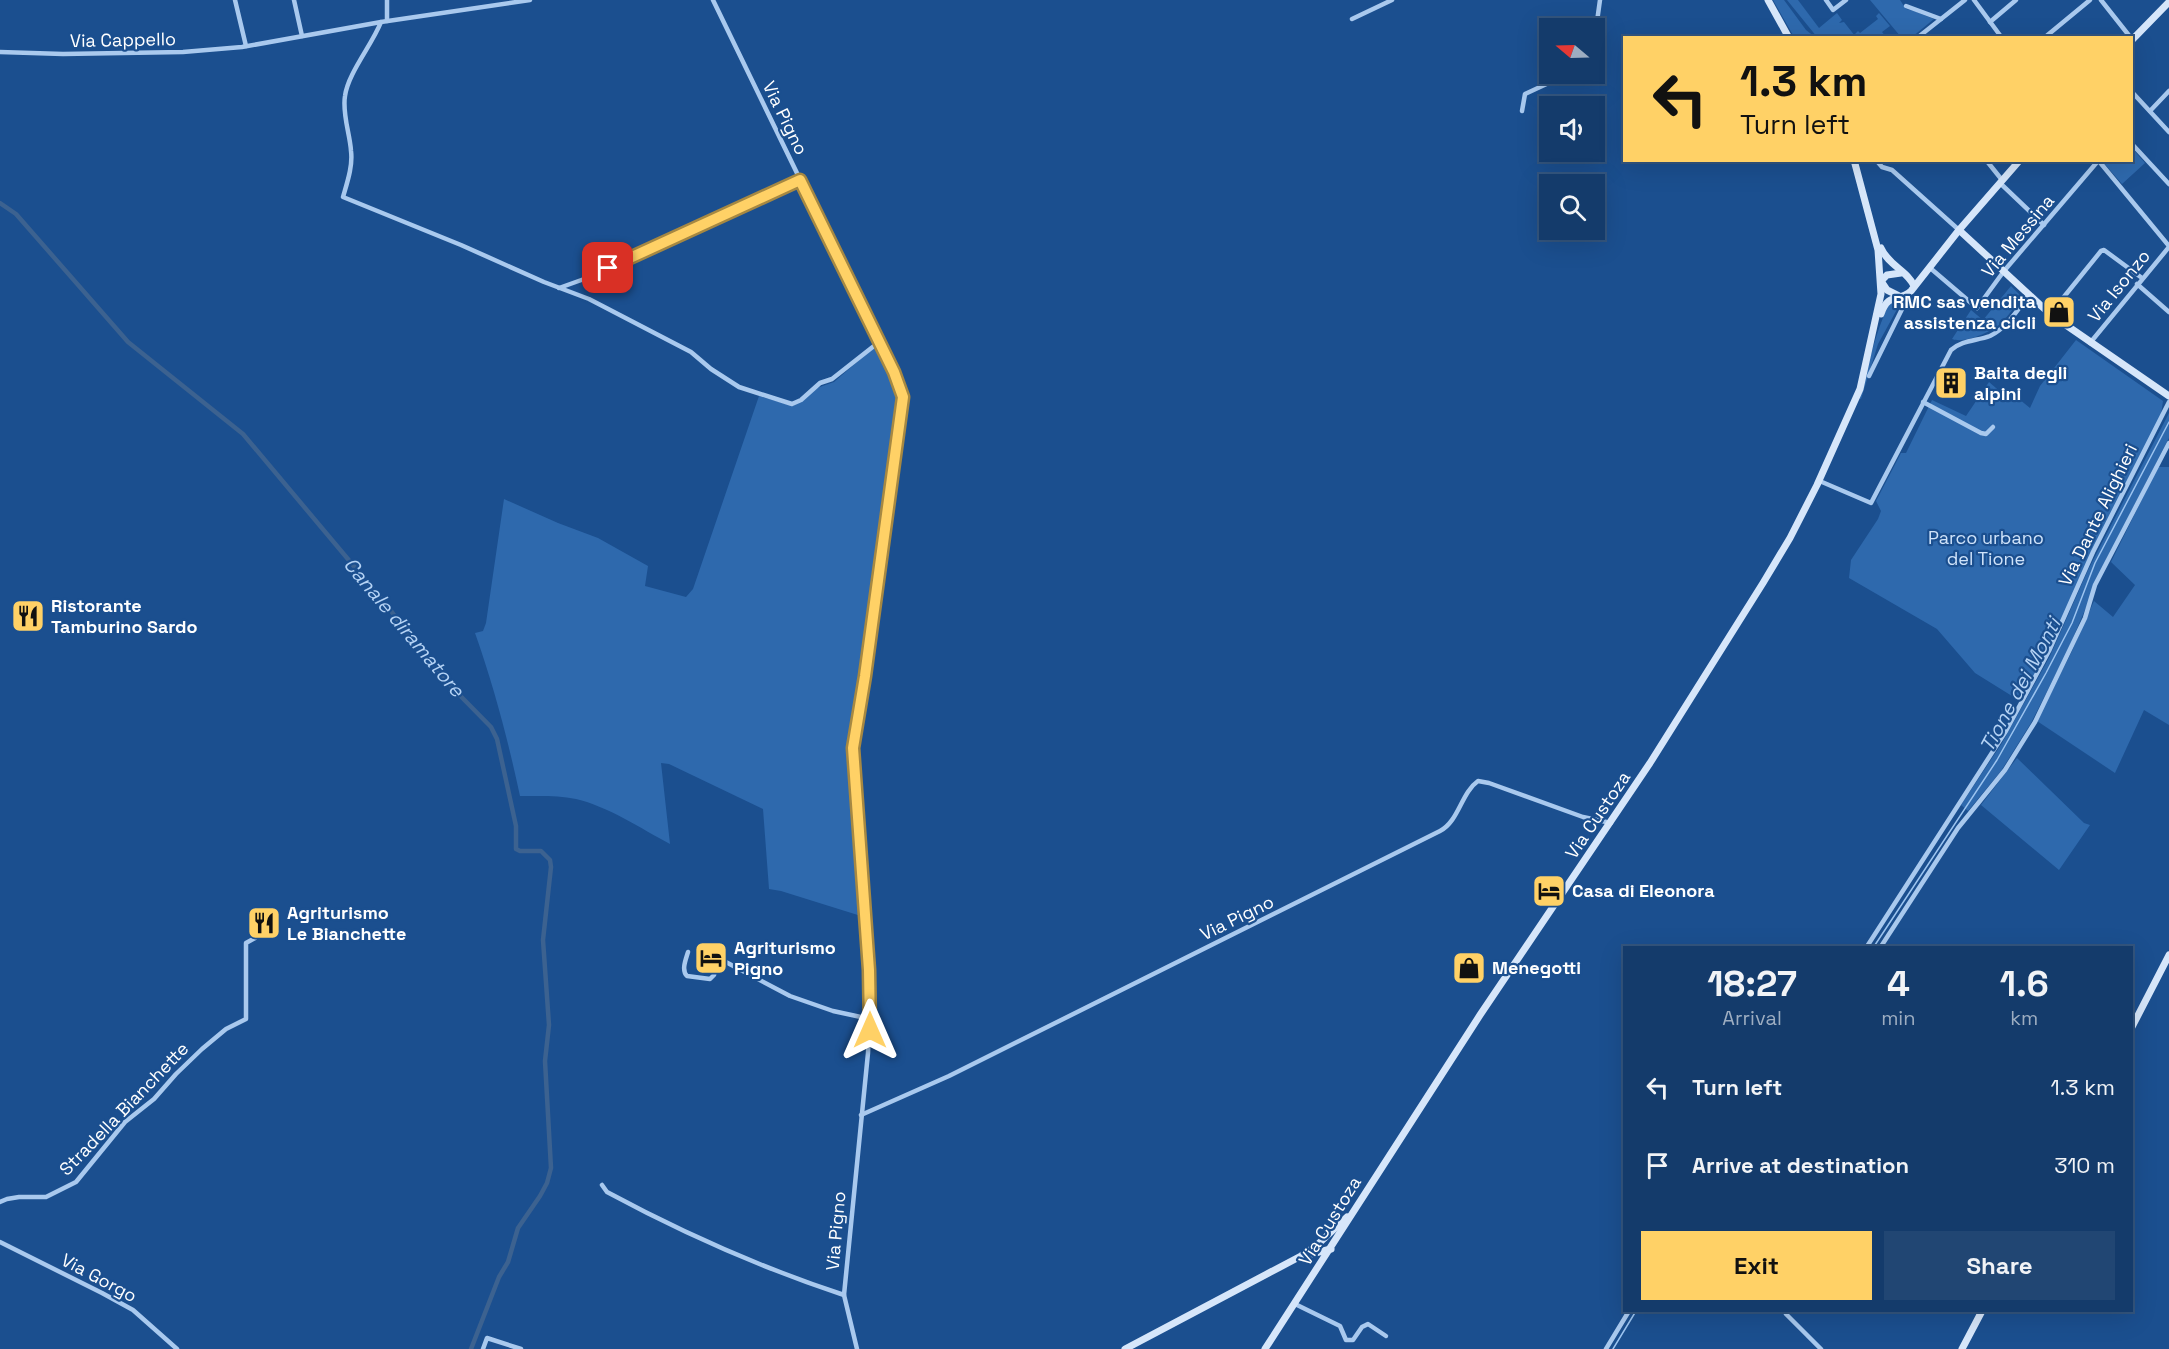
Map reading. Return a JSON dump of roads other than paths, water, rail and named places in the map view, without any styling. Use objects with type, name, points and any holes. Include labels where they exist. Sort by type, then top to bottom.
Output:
[{"type":"main road","points":[[1768,0],[1788,36]]},
{"type":"main road","points":[[2133,37],[2168,1]]},
{"type":"main road","points":[[1855,162],[1874,231],[1883,254],[1914,286]]},
{"type":"main road","name":"Via Custoza","points":[[1873,335],[1885,303],[1914,286],[2018,162]]},
{"type":"main road","points":[[1959,230],[2050,314],[2169,396]]},
{"type":"main road","name":"Via Custoza","points":[[1265,1349],[1474,1023],[1611,823],[1757,593],[1802,514],[1860,389],[1879,306],[1880,259],[1874,231]]},
{"type":"main road","points":[[1902,295],[1887,290],[1881,281],[1887,274],[1897,272],[1919,276],[1928,269]]},
{"type":"main road","points":[[2133,1025],[2169,955]]},
{"type":"main road","points":[[1125,1349],[1301,1256],[1342,1223],[1360,1202]]},
{"type":"main road","points":[[1316,1246],[1323,1244],[1331,1249]]},
{"type":"main road","points":[[1301,1256],[1331,1249]]},
{"type":"main road","points":[[1309,1254],[1321,1264]]},
{"type":"main road","points":[[1962,1349],[1981,1312]]},
{"type":"street","points":[[235,0],[246,46]]},
{"type":"street","points":[[294,0],[302,36]]},
{"type":"street","points":[[387,0],[387,21]]},
{"type":"street","name":"Via Cappello","points":[[0,52],[63,54],[183,52],[246,46],[381,21],[530,0]]},
{"type":"street","name":"Via Pigno","points":[[713,0],[894,372],[903,397],[853,748],[869,970],[870,1019],[844,1295],[857,1349]]},
{"type":"street","points":[[1352,19],[1392,0]]},
{"type":"street","points":[[1597,18],[1600,0]]},
{"type":"street","points":[[1826,0],[1833,10],[1846,0]]},
{"type":"street","points":[[1920,36],[1965,0]]},
{"type":"street","points":[[1974,0],[2000,36]]},
{"type":"street","points":[[1990,22],[2016,0]]},
{"type":"street","points":[[2046,36],[2090,0]]},
{"type":"street","points":[[2101,0],[2129,36]]},
{"type":"street","points":[[1906,6],[1941,19]]},
{"type":"street","points":[[381,21],[350,80],[345,96],[344,107],[352,154],[343,197],[589,299],[691,352],[711,369],[739,387],[792,404],[801,400],[820,383],[832,379],[879,342]]},
{"type":"street","points":[[1522,111],[1525,94],[1546,84]]},
{"type":"street","points":[[2150,111],[2169,92]]},
{"type":"street","points":[[2133,93],[2169,132]]},
{"type":"street","points":[[2133,145],[2169,184]]},
{"type":"street","points":[[1878,162],[1882,167],[1892,170],[1959,230]]},
{"type":"street","points":[[1987,162],[2001,181],[2044,225]]},
{"type":"street","name":"Via Messina","points":[[1928,269],[1977,308],[2004,271],[2097,162]]},
{"type":"street","points":[[2099,162],[2169,246]]},
{"type":"street","points":[[558,288],[587,278],[800,180]]},
{"type":"street","name":"Via Isonzo","points":[[2090,343],[2169,246]]},
{"type":"street","points":[[2063,298],[2104,250],[2142,278]]},
{"type":"street","points":[[2137,284],[2169,312]]},
{"type":"street","name":"Via Custoza","points":[[1869,376],[1904,305],[1902,295]]},
{"type":"street","points":[[1822,482],[1871,503],[1951,350],[1960,344],[1992,335],[2003,328],[2029,295]]},
{"type":"street","points":[[1923,402],[1982,433],[1986,434],[1993,427]]},
{"type":"street","name":"Via Dante Alighieri","points":[[1867,946],[2006,731],[2049,651],[2093,552],[2169,402]]},
{"type":"street","points":[[1881,946],[1958,828],[2005,770],[2035,722],[2085,618],[2095,585],[2169,443]]},
{"type":"street","name":"Via Pigno","points":[[861,1115],[949,1076],[1440,831],[1449,824],[1471,787],[1478,781],[1583,817],[1611,823]]},
{"type":"street","name":"Stradella Bianchette","points":[[0,1202],[19,1197],[46,1197],[76,1182],[125,1122],[154,1099],[202,1049],[226,1029],[246,1019],[246,943],[255,938]]},
{"type":"street","points":[[688,952],[684,967],[684,973],[687,976],[710,979],[714,975],[717,962],[722,960],[790,996],[833,1011],[870,1019]]},
{"type":"street","points":[[602,1185],[607,1192],[672,1227],[758,1263],[844,1295]]},
{"type":"street","name":"Via Gorgo","points":[[0,1242],[133,1310],[177,1349]]},
{"type":"street","points":[[1295,1304],[1340,1326],[1346,1340],[1353,1340],[1362,1327],[1368,1324],[1386,1336]]},
{"type":"street","points":[[1606,1349],[1628,1312]]},
{"type":"street","points":[[1786,1314],[1821,1349]]},
{"type":"street","points":[[483,1349],[487,1338],[521,1349]]},
{"type":"waterway","name":"Canale diramatore","points":[[0,203],[16,214],[128,342],[243,434],[389,608],[429,664],[491,727],[497,739],[516,826],[516,849],[541,851],[550,860],[543,940],[549,1025],[545,1061],[551,1168],[540,1196],[518,1228],[508,1262],[499,1277],[471,1349]]},
{"type":"waterway","name":"Tione dei Monti","points":[[1874,946],[1997,760],[2046,673],[2072,623],[2095,563],[2169,422]]},
{"type":"waterway","name":"Tione dei Monti","points":[[1613,1349],[1635,1312]]},
{"type":"place","name":"RMC sas vendita assistenza cicli","points":[[2059,312]]},
{"type":"place","name":"Baita degli alpini","points":[[1951,383]]},
{"type":"place","name":"Ristorante Tamburino Sardo","points":[[28,616]]},
{"type":"place","name":"Casa di Eleonora","points":[[1549,891]]},
{"type":"place","name":"Agriturismo Le Bianchette","points":[[264,923]]},
{"type":"place","name":"Agriturismo Pigno","points":[[711,958]]},
{"type":"place","name":"Menegotti","points":[[1469,968]]},
{"type":"park label","name":"Parco urbano del Tione","points":[[1986,548]]}]
